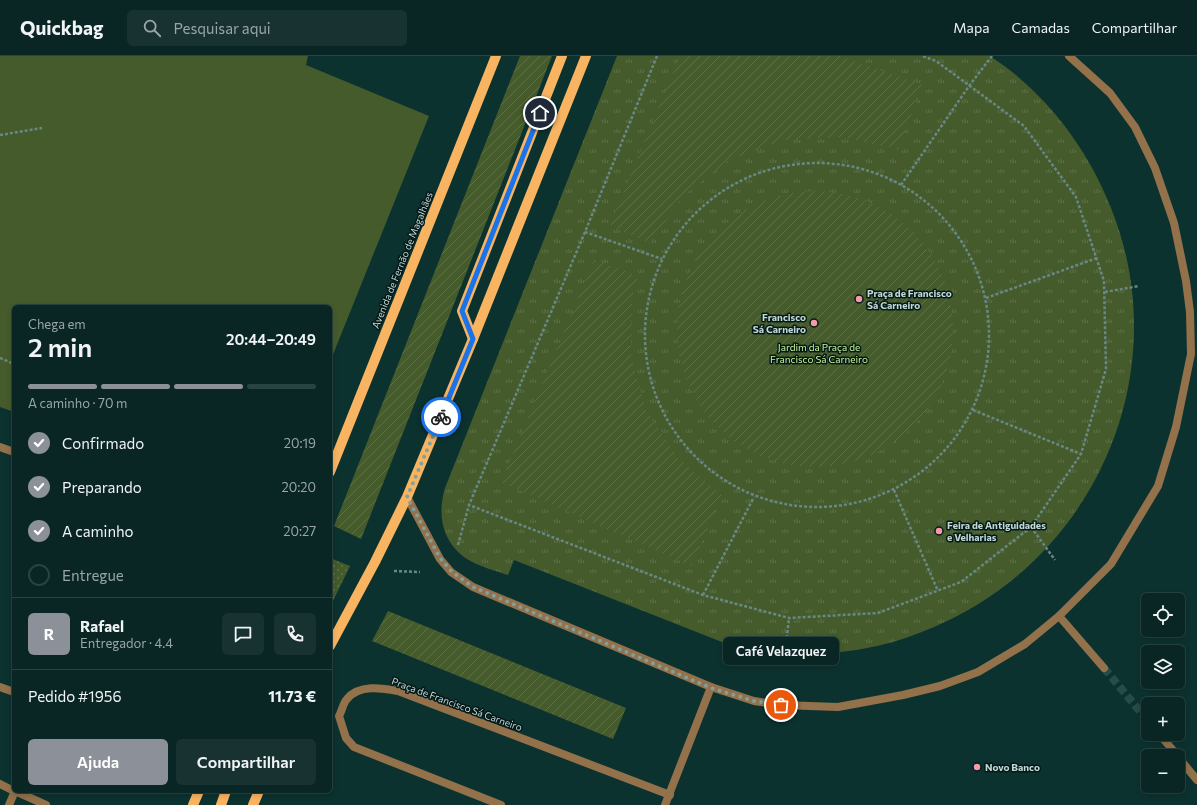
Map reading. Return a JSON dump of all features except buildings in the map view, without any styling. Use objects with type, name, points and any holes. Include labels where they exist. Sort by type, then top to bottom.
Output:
[{"type":"main road","name":"Avenida de Fernão de Magalhães","points":[[332,467],[496,56]]},
{"type":"main road","points":[[473,339],[462,311],[562,56]]},
{"type":"main road","points":[[332,642],[375,562],[407,497],[473,339],[586,56]]},
{"type":"main road","points":[[193,805],[198,793]]},
{"type":"main road","points":[[221,805],[225,793]]},
{"type":"main road","points":[[253,805],[258,793]]},
{"type":"street","points":[[407,497],[440,558],[452,572],[473,587],[711,688],[754,701],[781,705],[838,707],[903,696],[940,686],[978,672],[1025,644],[1059,616],[1111,564],[1158,486],[1176,427],[1194,355],[1194,311],[1174,223],[1155,168],[1135,127],[1110,94],[1069,56]]},
{"type":"street","points":[[0,447],[12,451]]},
{"type":"street","points":[[1059,616],[1104,668]]},
{"type":"street","points":[[0,687],[12,691]]},
{"type":"street","name":"Praça de Francisco Sá Carneiro","points":[[501,805],[354,746],[346,738],[339,716],[347,698],[360,690],[381,687],[398,691],[670,795]]},
{"type":"street","points":[[665,805],[711,688]]},
{"type":"street","points":[[1165,741],[1172,749]]},
{"type":"street","points":[[1185,765],[1197,780]]},
{"type":"street","points":[[0,784],[12,790]]},
{"type":"street","points":[[9,805],[14,793]]},
{"type":"street","points":[[19,793],[46,805]]},
{"type":"path","points":[[457,547],[469,505],[585,232],[657,56]]},
{"type":"path","points":[[469,505],[703,595],[789,618],[878,614],[961,582],[1031,527],[1081,454],[1106,369],[1104,281],[1076,197],[1024,126],[936,61],[922,56]]},
{"type":"path","points":[[901,185],[968,86],[992,56]]},
{"type":"path","points":[[0,135],[42,128]]},
{"type":"path","points":[[812,163],[858,167],[901,185],[940,214],[944,219],[969,253],[986,298],[989,355],[973,410],[940,456],[894,490],[848,505],[801,507],[754,497],[712,474],[678,440],[655,398],[644,352],[646,304],[662,259],[688,220],[717,195],[723,190],[766,171],[812,163]]},
{"type":"path","points":[[585,232],[662,259]]},
{"type":"path","points":[[986,298],[1097,258]]},
{"type":"path","points":[[1105,292],[1139,286]]},
{"type":"path","points":[[0,358],[12,363]]},
{"type":"path","points":[[973,410],[1081,454]]},
{"type":"path","points":[[894,490],[938,591]]},
{"type":"path","points":[[703,595],[754,497]]},
{"type":"path","points":[[1031,527],[1055,560]]},
{"type":"path","points":[[394,570],[420,572]]},
{"type":"path","points":[[784,663],[789,618]]},
{"type":"green space","points":[[0,56],[308,56],[306,65],[429,116],[332,357],[332,305],[12,305],[12,411],[0,407]]},
{"type":"green space","points":[[520,56],[552,56],[361,539],[334,526]]},
{"type":"green space","name":"Jardim da Praça de Francisco Sá Carneiro","points":[[617,56],[990,56],[1029,86],[1062,123],[1077,143],[1101,185],[1111,208],[1129,270],[1134,333],[1127,394],[1108,453],[1079,507],[1039,555],[991,596],[934,627],[877,646],[820,654],[777,653],[727,644],[514,560],[508,575],[476,564],[467,559],[452,545],[447,536],[442,518],[445,488]]},
{"type":"green space","points":[[680,56],[840,56],[923,85],[898,149],[841,137],[784,140],[729,160],[684,195],[650,243],[610,225]]},
{"type":"green space","points":[[815,191],[842,194],[868,202],[892,214],[913,231],[930,252],[942,276],[950,302],[953,329],[950,356],[942,382],[930,406],[913,427],[892,444],[868,456],[842,464],[815,467],[788,464],[762,456],[738,444],[717,427],[700,406],[688,382],[680,356],[677,329],[680,302],[688,276],[700,252],[717,231],[738,214],[762,202],[788,194]]},
{"type":"green space","points":[[594,260],[638,276],[632,297],[631,355],[646,410],[678,458],[722,496],[691,566],[501,482]]},
{"type":"green space","points":[[332,559],[350,566],[332,603]]},
{"type":"green space","points":[[388,611],[626,708],[613,739],[372,641]]},
{"type":"tunnel","points":[[1104,668],[1141,713]]},
{"type":"way so far","points":[[441,417],[407,497],[440,558],[452,572],[473,587],[711,688],[754,701],[781,705]]},
{"type":"place","name":"Praça de Francisco Sá Carneiro","points":[[859,299]]},
{"type":"place","name":"Francisco Sá Carneiro","points":[[814,323]]},
{"type":"place","name":"Feira de Antiguidades e Velharias","points":[[939,531]]},
{"type":"place","name":"Café Velazquez","points":[[781,705]]},
{"type":"place","name":"Novo Banco","points":[[977,767]]},
{"type":"route","points":[[441,417],[473,339],[462,311],[540,113]]}]
